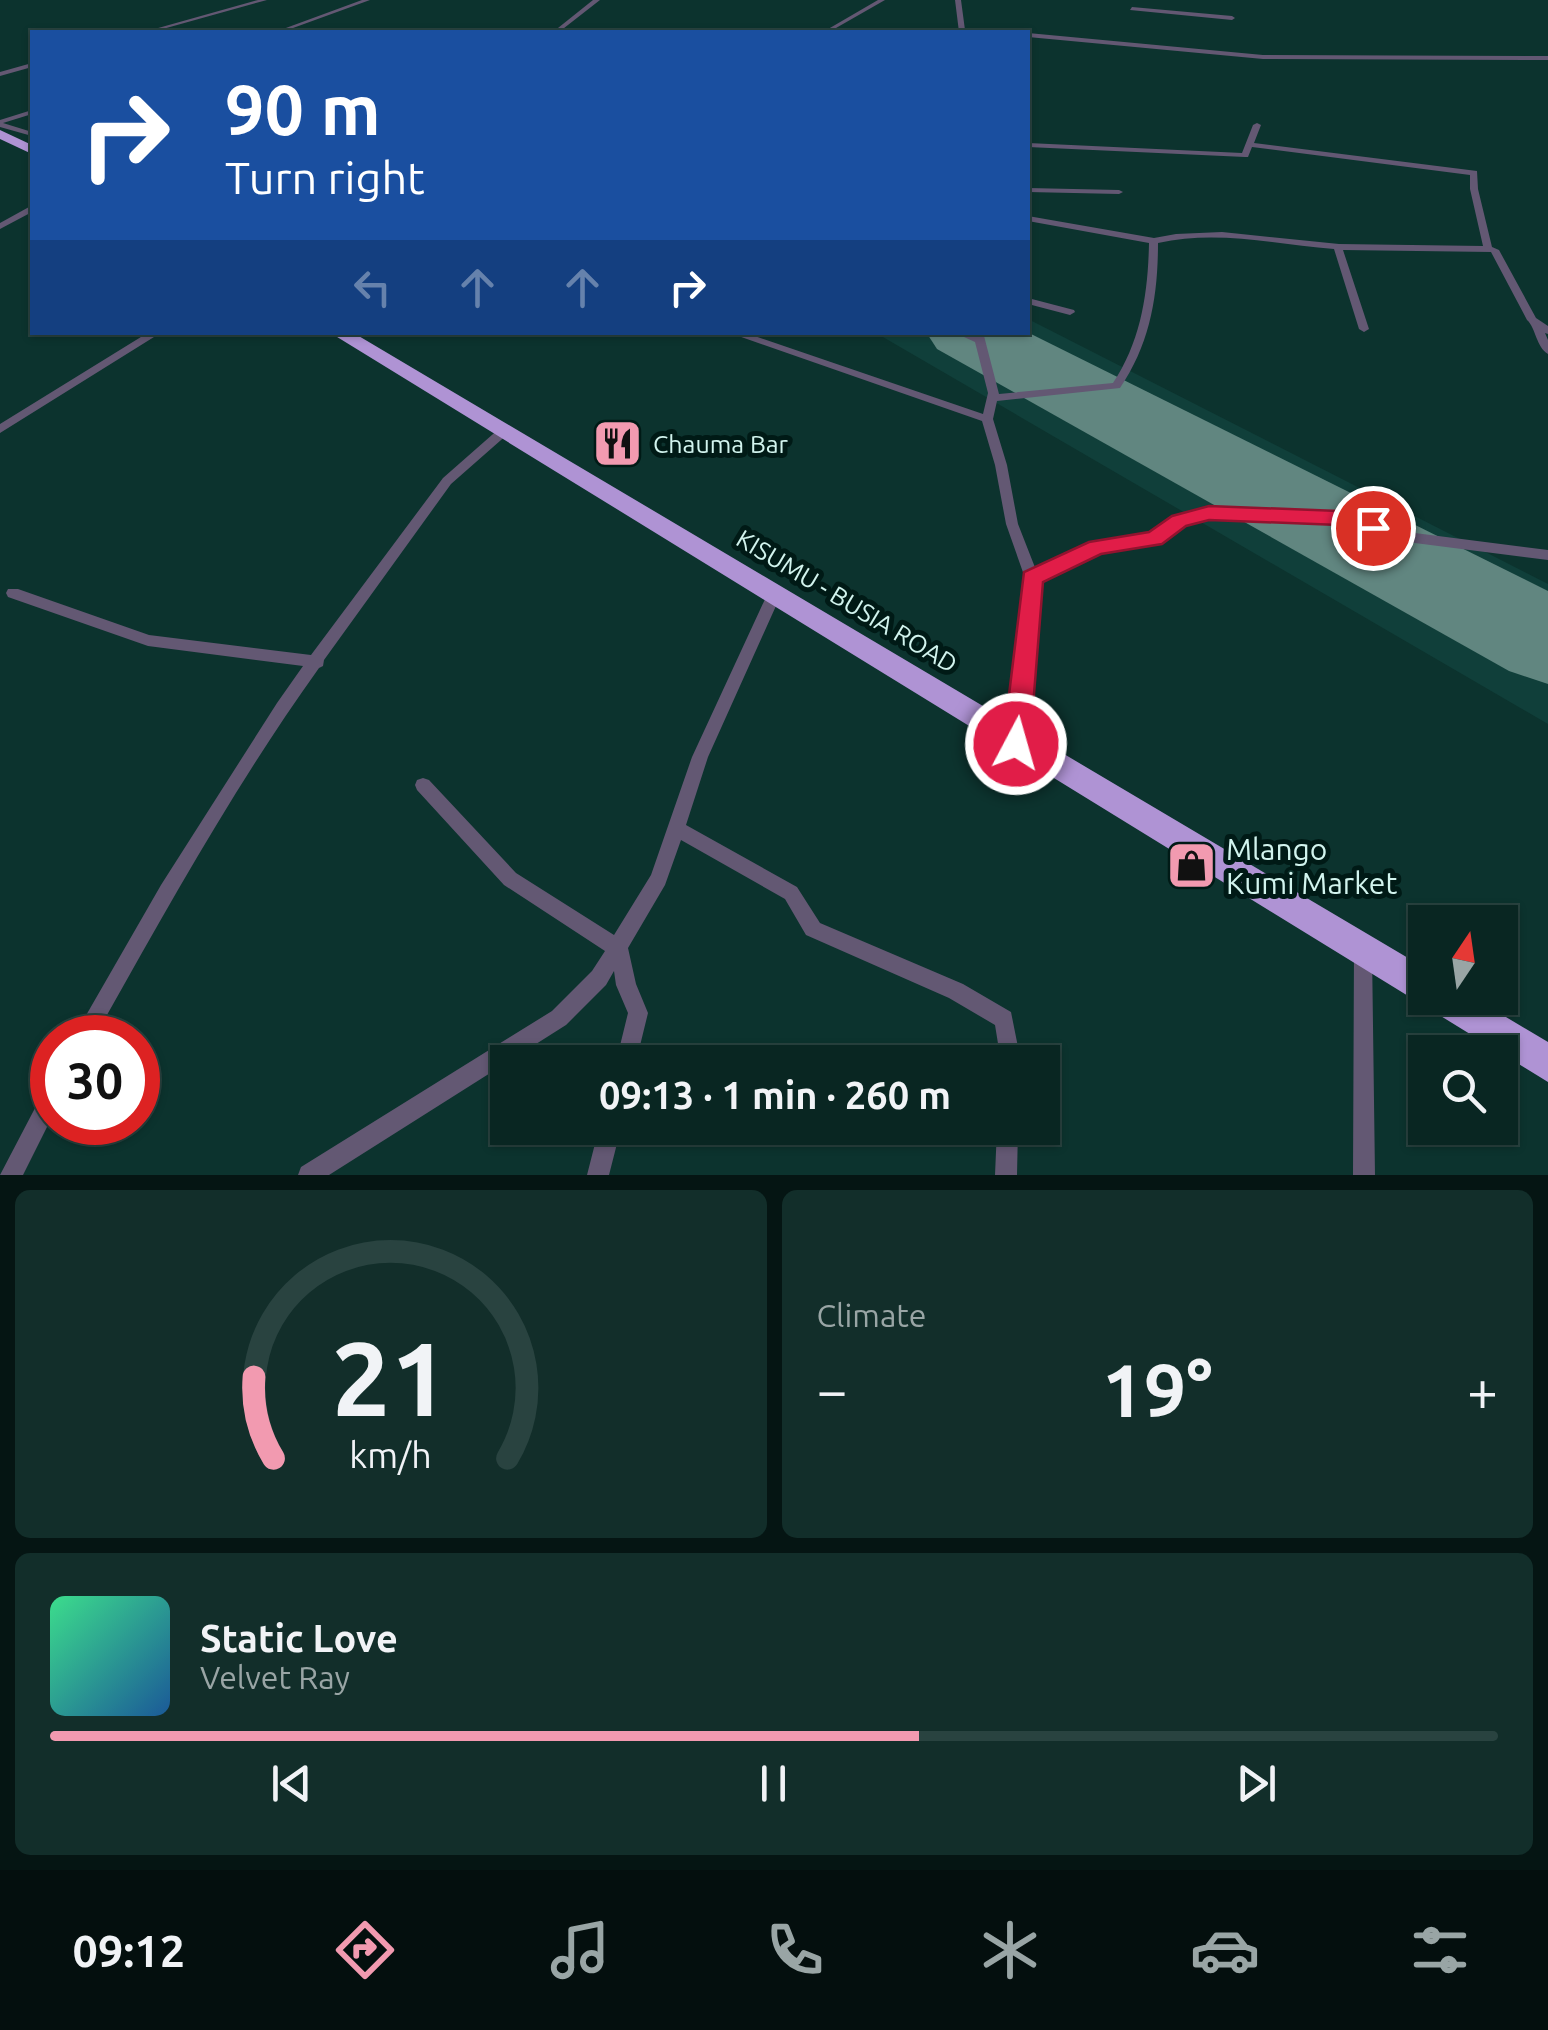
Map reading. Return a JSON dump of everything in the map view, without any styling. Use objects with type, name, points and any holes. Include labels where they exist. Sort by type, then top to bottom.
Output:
[{"type":"highway","points":[[0,134],[29,142]]},
{"type":"highway","name":"KISUMU - BUSIA ROAD","points":[[343,335],[1408,978]]},
{"type":"highway","points":[[1469,1015],[1548,1063]]},
{"type":"street","points":[[154,30],[264,0]]},
{"type":"street","points":[[284,30],[367,0]]},
{"type":"street","points":[[559,30],[598,0]]},
{"type":"street","points":[[830,30],[882,0]]},
{"type":"street","points":[[958,0],[962,30]]},
{"type":"street","points":[[1132,9],[1232,18]]},
{"type":"street","points":[[1030,35],[1262,56],[1548,58]]},
{"type":"street","points":[[0,74],[30,66]]},
{"type":"street","points":[[0,124],[30,113]]},
{"type":"street","points":[[0,124],[29,142]]},
{"type":"street","points":[[1030,145],[1245,155],[1256,125]]},
{"type":"street","points":[[1251,145],[1474,173],[1488,250]]},
{"type":"street","points":[[1030,190],[1119,192]]},
{"type":"street","points":[[0,226],[30,210]]},
{"type":"street","points":[[1030,218],[1154,241],[1168,236],[1218,236],[1338,247],[1488,250],[1498,254],[1542,329],[1548,351]]},
{"type":"street","points":[[992,398],[1116,386],[1131,367],[1145,331],[1154,276],[1154,241]]},
{"type":"street","points":[[1338,247],[1364,328]]},
{"type":"street","points":[[1030,302],[1070,312]]},
{"type":"street","points":[[0,428],[152,335]]},
{"type":"street","points":[[741,335],[987,419]]},
{"type":"street","points":[[979,336],[994,393],[987,419],[1002,465],[1012,524],[1032,578],[1016,744]]},
{"type":"street","points":[[97,1015],[282,707],[421,514],[447,482],[505,430]]},
{"type":"street","points":[[1032,578],[1097,547],[1155,538],[1179,521],[1209,513],[1339,518],[1407,536],[1548,554]]},
{"type":"street","points":[[13,593],[148,640],[318,662]]},
{"type":"street","points":[[309,1175],[559,1018],[598,978],[658,879],[717,717],[773,597]]},
{"type":"street","points":[[422,785],[510,879],[618,949],[626,985],[638,1013],[630,1045]]},
{"type":"street","points":[[676,828],[790,893],[814,930],[956,991],[1004,1019],[1008,1045]]},
{"type":"street","points":[[1363,950],[1364,1175]]},
{"type":"street","points":[[11,1175],[30,1138]]},
{"type":"street","points":[[598,1175],[606,1145]]},
{"type":"street","points":[[1006,1175],[1007,1145]]},
{"type":"shaded area","points":[[1030,320],[1548,584],[1548,724],[879,335],[1030,335]]},
{"type":"runway","points":[[971,335],[1548,641]]},
{"type":"place","name":"Chauma Bar","points":[[618,444]]},
{"type":"place","name":"Mlango Kumi Market","points":[[1191,866]]},
{"type":"route","points":[[1016,744],[1032,578],[1097,547],[1155,538],[1179,521],[1209,513],[1339,518],[1373,528]]}]
